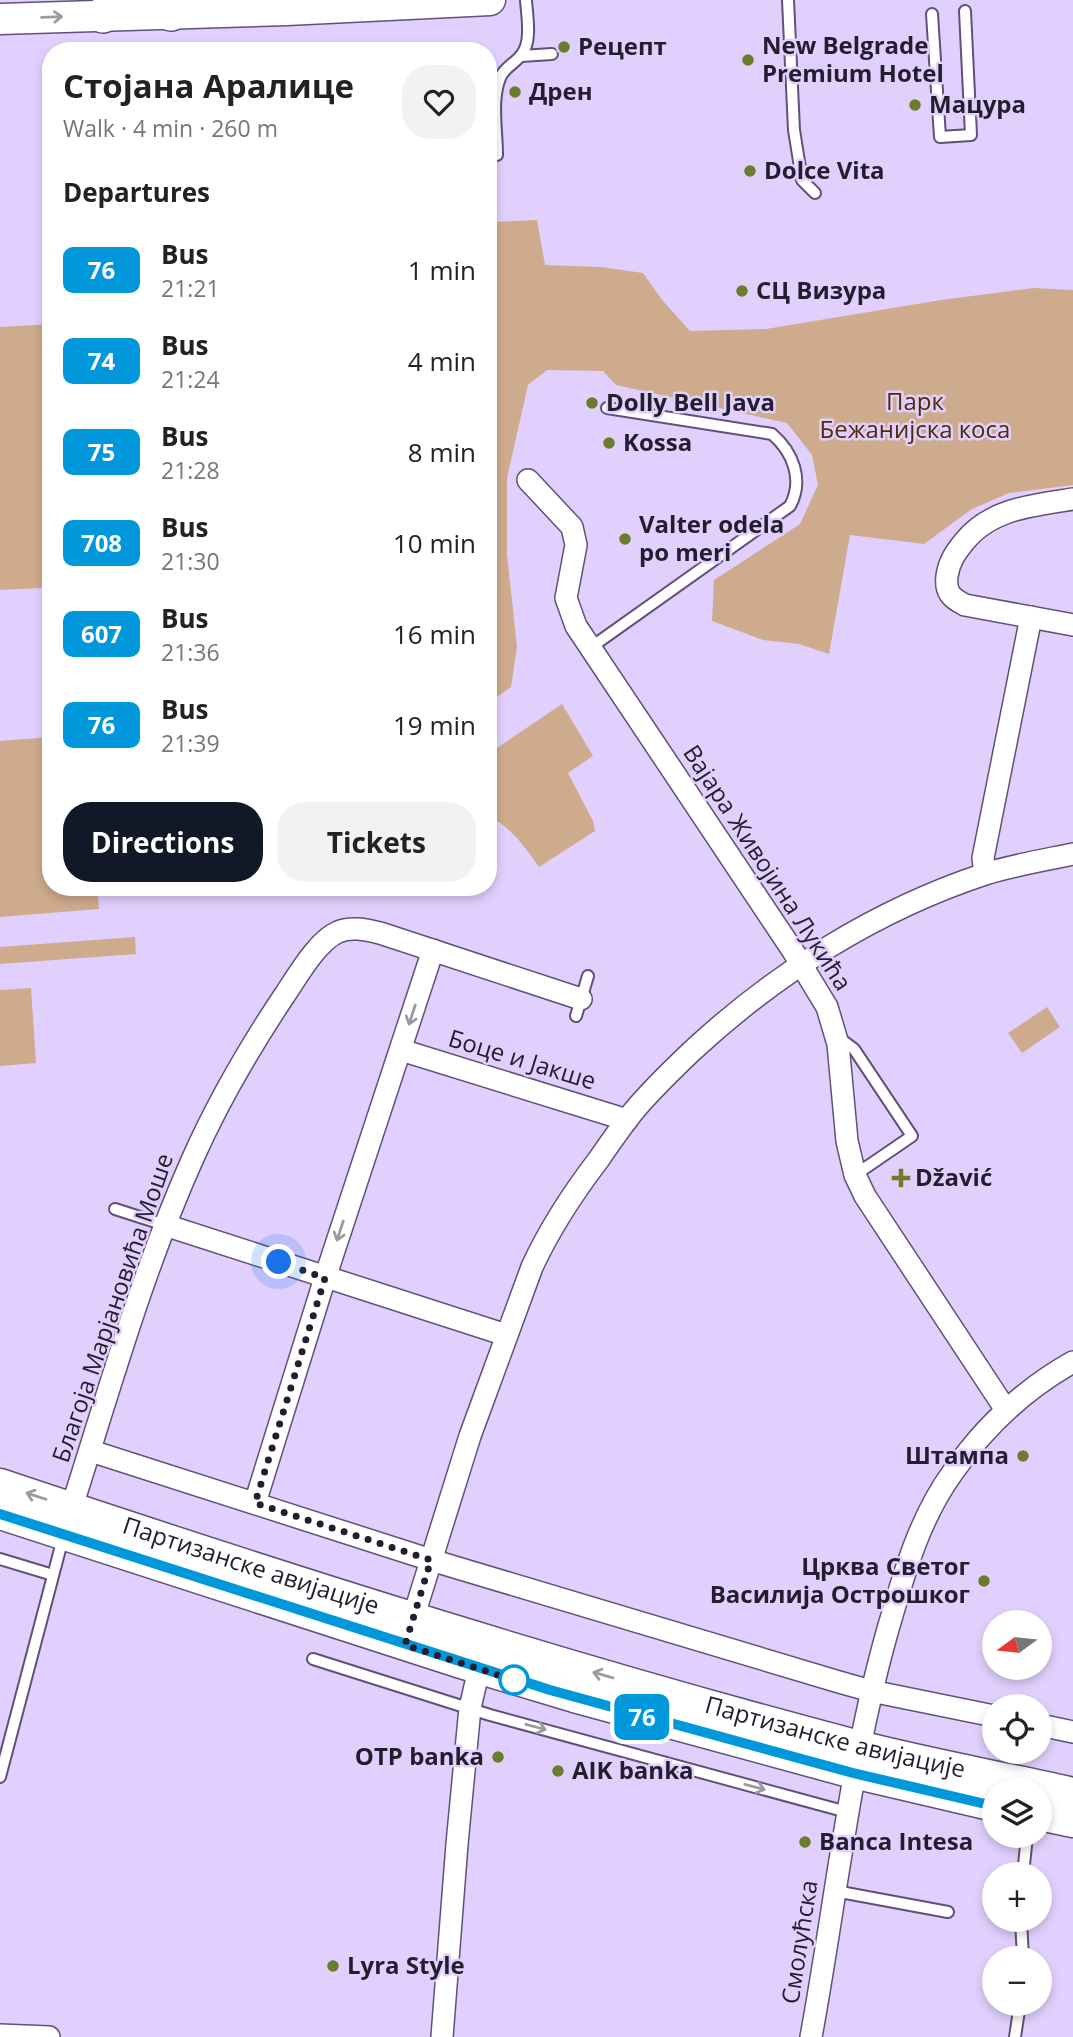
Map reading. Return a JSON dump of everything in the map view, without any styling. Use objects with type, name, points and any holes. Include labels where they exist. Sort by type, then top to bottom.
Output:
[{"type":"main road","points":[[0,19],[113,8],[287,10],[490,0]]},
{"type":"main road","name":"Партизанске авијације","points":[[0,1485],[68,1521],[409,1631],[670,1694],[982,1802]]},
{"type":"main road","name":"Партизанске авијације","points":[[0,1514],[68,1521]]},
{"type":"main road","name":"Партизанске авијације","points":[[409,1631],[479,1669],[650,1719],[856,1759],[1073,1793]]},
{"type":"main road","points":[[1052,1818],[1073,1822]]},
{"type":"street","name":"Вајара Живојина Лукића","points":[[528,480],[575,533],[576,545],[566,598],[576,626],[827,1007],[842,1069],[847,1142],[855,1175],[865,1196],[1006,1410]]},
{"type":"street","points":[[1073,499],[1005,513],[979,526],[948,566],[946,583],[951,597],[971,607],[1073,625]]},
{"type":"street","points":[[985,874],[983,858],[1031,617]]},
{"type":"street","points":[[409,1631],[473,1427],[520,1295],[544,1240],[578,1186],[627,1120],[663,1078],[749,1001],[839,940],[883,917],[985,874],[1073,854]]},
{"type":"street","name":"Благоја Марјановића Моше","points":[[68,1521],[165,1225],[193,1157],[223,1095],[273,1013],[301,971],[327,939],[347,929],[367,930],[433,950],[579,1007]]},
{"type":"street","points":[[255,1503],[325,1278],[433,950]]},
{"type":"street","name":"Боце и Јакше","points":[[401,1050],[627,1120]]},
{"type":"street","points":[[165,1225],[506,1335]]},
{"type":"street","name":"Смолућска","points":[[811,2037],[856,1759],[871,1691],[900,1587],[927,1517],[952,1473],[984,1432],[1041,1382],[1073,1362]]},
{"type":"street","points":[[91,1451],[431,1560],[871,1691],[982,1714]]},
{"type":"street","points":[[442,2037],[470,1708],[479,1669]]},
{"type":"street","points":[[1052,1728],[1073,1732]]},
{"type":"street","points":[[0,2035],[49,2037]]},
{"type":"lane","points":[[521,56],[527,34],[526,0]]},
{"type":"lane","points":[[788,0],[794,130],[802,180],[815,192]]},
{"type":"lane","points":[[932,13],[940,137],[971,135],[965,11]]},
{"type":"lane","points":[[497,86],[505,68],[521,56],[552,54]]},
{"type":"lane","points":[[590,648],[778,516],[790,506],[796,486],[793,462],[781,442],[772,434],[607,408]]},
{"type":"lane","points":[[579,1007],[588,976]]},
{"type":"lane","points":[[836,1037],[854,1049],[912,1136],[855,1175]]},
{"type":"lane","points":[[115,1209],[165,1225]]},
{"type":"lane","points":[[0,1777],[5,1734],[68,1521]]},
{"type":"lane","points":[[0,1559],[53,1575]]},
{"type":"lane","points":[[313,1659],[470,1708],[847,1811]]},
{"type":"lane","points":[[835,1891],[948,1912]]},
{"type":"lane","points":[[1015,2037],[1018,2016]]},
{"type":"green space","name":"Парк Бежанијска коса","points":[[537,220],[545,265],[601,267],[643,273],[690,331],[766,329],[941,300],[1034,288],[1073,290],[1073,485],[1009,493],[972,509],[924,544],[850,535],[829,654],[799,644],[763,640],[712,621],[714,580],[800,524],[818,485],[812,455],[787,423],[616,385],[603,371],[547,370],[528,385],[507,478],[507,554],[517,647],[511,687],[497,697],[497,222]]},
{"type":"green space","points":[[42,325],[41,588],[0,590],[0,327]]},
{"type":"green space","points":[[562,704],[593,756],[568,773],[593,821],[595,831],[539,867],[510,831],[497,821],[497,748]]},
{"type":"green space","points":[[42,738],[42,896],[98,896],[99,909],[0,917],[0,741]]},
{"type":"green space","points":[[135,937],[136,954],[0,964],[0,947]]},
{"type":"green space","points":[[31,988],[36,1063],[0,1066],[0,990]]},
{"type":"green space","points":[[1047,1007],[1060,1027],[1022,1053],[1008,1033]]},
{"type":"bus line","name":"76","points":[[0,1514],[461,1664],[663,1723],[853,1773],[982,1803]]},
{"type":"place","name":"Рецепт","points":[[564,47]]},
{"type":"place","name":"New Belgrade Premium Hotel","points":[[748,60]]},
{"type":"place","name":"Дрен","points":[[515,92]]},
{"type":"place","name":"Мацура","points":[[915,105]]},
{"type":"place","name":"Dolce Vita","points":[[750,171]]},
{"type":"place","name":"СЦ Визура","points":[[742,291]]},
{"type":"place","name":"Dolly Bell Java","points":[[592,403]]},
{"type":"place","name":"Kossa","points":[[609,443]]},
{"type":"place","name":"Valter odela po meri","points":[[625,539]]},
{"type":"place","name":"Džavić","points":[[901,1178]]},
{"type":"place","name":"Штампа","points":[[1023,1456]]},
{"type":"place","name":"Црква Светог Василија Острошког","points":[[984,1581]]},
{"type":"place","name":"OTP banka","points":[[498,1757]]},
{"type":"place","name":"AIK banka","points":[[558,1771]]},
{"type":"place","name":"Banca Intesa","points":[[805,1842]]},
{"type":"place","name":"Lyra Style","points":[[333,1966]]},
{"type":"route","points":[[279,1262],[325,1278],[255,1503],[431,1560],[405,1645],[514,1680]]}]
